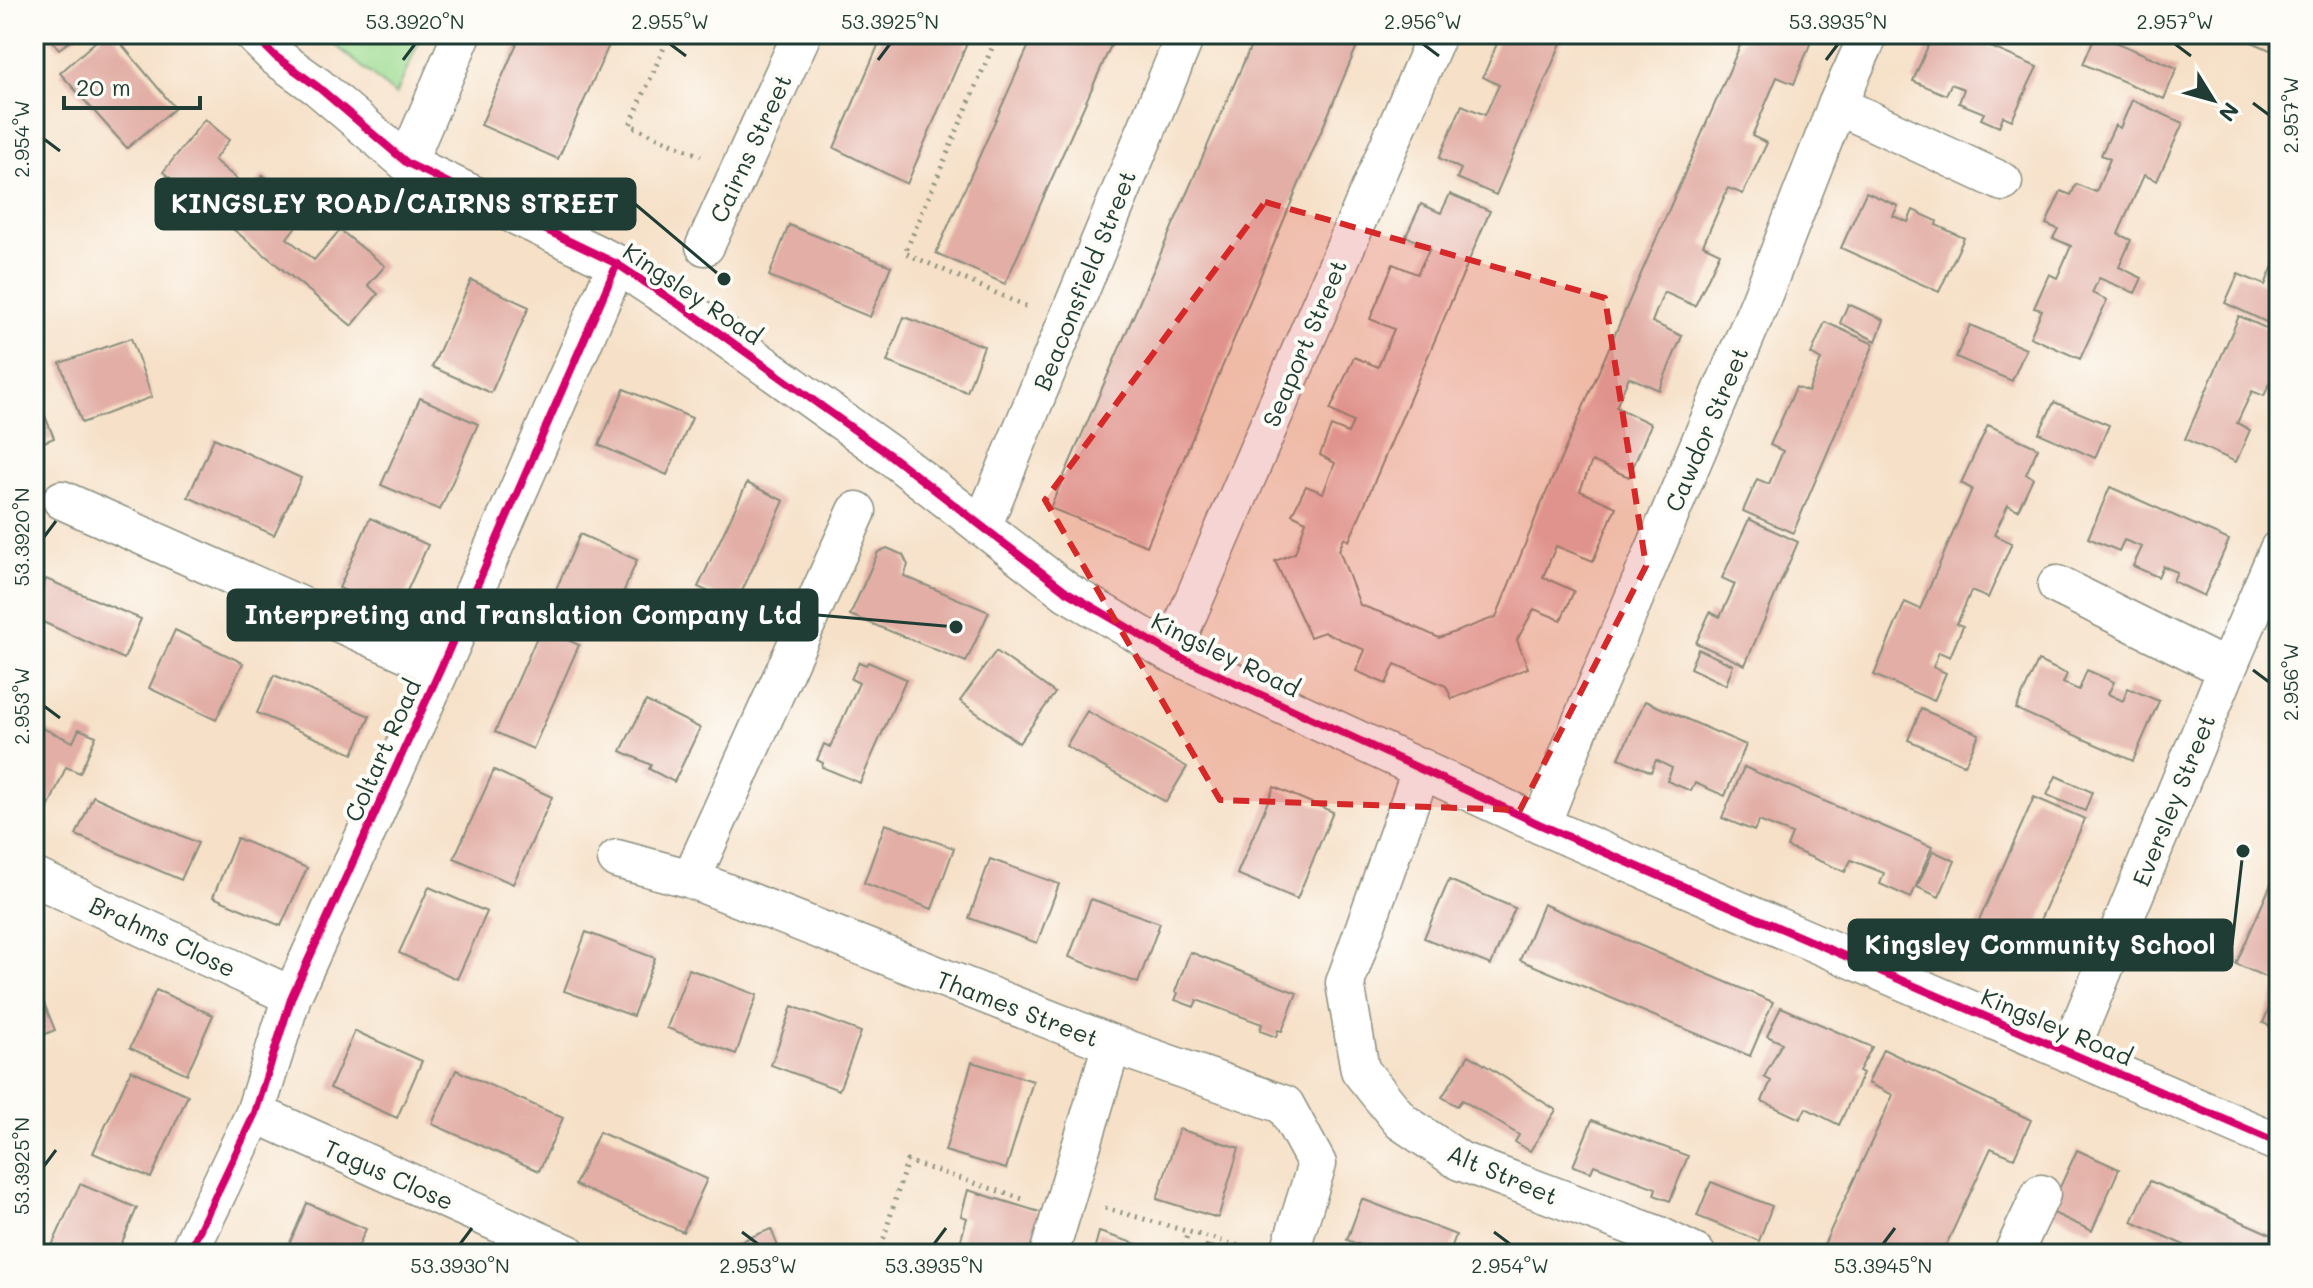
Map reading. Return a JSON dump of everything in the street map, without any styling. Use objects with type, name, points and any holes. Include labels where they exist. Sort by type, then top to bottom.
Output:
[{"type":"street","name":"Kingsley Road","points":[[253,34],[275,56],[318,87],[407,163],[617,264],[687,310],[891,456],[1067,592],[1171,653],[1541,825],[2279,1143]]},
{"type":"street","points":[[407,163],[462,34]]},
{"type":"street","name":"Cairns Street","points":[[705,246],[802,34]]},
{"type":"street","name":"Beaconsfield Street","points":[[982,527],[1186,34]]},
{"type":"street","name":"Seaport Street","points":[[1171,653],[1437,34]]},
{"type":"street","name":"Cawdor Street","points":[[1541,825],[1869,34]]},
{"type":"street","points":[[1837,105],[2003,182]]},
{"type":"street","name":"Coltart Road","points":[[188,1254],[255,1113],[292,996],[441,668],[617,264]]},
{"type":"street","points":[[62,500],[441,668]]},
{"type":"street","points":[[691,879],[857,511]]},
{"type":"street","name":"Eversley Street","points":[[2069,1053],[2279,549]]},
{"type":"street","points":[[2057,585],[2227,669]]},
{"type":"street","name":"Alt Street","points":[[1422,768],[1345,983],[1360,1070],[1401,1121],[1460,1161],[1653,1245],[1696,1254]]},
{"type":"street","name":"Thames Street","points":[[617,859],[691,879],[1112,1044],[1285,1105],[1317,1164],[1272,1252]]},
{"type":"street","name":"Brahms Close","points":[[34,877],[292,996]]},
{"type":"street","points":[[1049,1254],[1112,1044]]},
{"type":"street","name":"Tagus Close","points":[[255,1113],[568,1254]]},
{"type":"street","points":[[2013,1254],[2041,1194]]},
{"type":"path","points":[[670,34],[630,125],[738,173]]},
{"type":"path","points":[[998,34],[905,253],[1066,323]]},
{"type":"path","points":[[879,1254],[907,1161],[1064,1205],[1272,1252]]},
{"type":"path","points":[[1181,1254],[1188,1232]]},
{"type":"highlighted area","points":[[1265,202],[1605,298],[1646,566],[1520,810],[1220,800],[1045,500]]},
{"type":"green space","points":[[322,34],[422,34],[396,95]]},
{"type":"building","points":[[47,34],[80,34],[59,49]]},
{"type":"building","points":[[104,34],[113,34],[175,108],[127,148],[60,73]]},
{"type":"building","points":[[521,34],[614,34],[558,159],[481,125]]},
{"type":"building","points":[[883,34],[971,34],[907,184],[834,148]]},
{"type":"building","points":[[1034,34],[1116,34],[1005,284],[936,253]]},
{"type":"building","points":[[1256,34],[1362,34],[1147,546],[1050,508]]},
{"type":"building","points":[[1501,34],[1565,34],[1496,195],[1457,178],[1461,169],[1439,158],[1462,105],[1485,115],[1499,85],[1483,77]]},
{"type":"building","points":[[1745,34],[1814,34],[1794,84],[1777,77],[1752,136],[1767,143],[1743,194],[1728,188],[1703,245],[1720,253],[1695,306],[1664,292],[1652,322],[1682,336],[1659,390],[1629,377],[1616,407],[1651,424],[1629,477],[1592,461],[1580,491],[1616,507],[1593,561],[1556,546],[1543,577],[1574,591],[1561,620],[1534,609],[1517,640],[1528,668],[1452,699],[1446,686],[1395,664],[1386,684],[1356,671],[1365,650],[1324,632],[1310,637],[1275,561],[1295,553],[1306,521],[1292,514],[1306,486],[1323,493],[1335,463],[1320,455],[1331,426],[1348,433],[1353,422],[1330,410],[1354,357],[1378,367],[1394,329],[1370,319],[1393,264],[1417,274],[1430,248],[1406,236],[1421,204],[1441,213],[1450,194],[1490,211],[1349,541],[1344,538],[1339,550],[1360,605],[1439,638],[1496,617],[1540,507]]},
{"type":"building","points":[[1933,34],[1961,34],[2037,67],[2012,120],[2003,116],[1999,127],[1981,119],[1984,113],[1959,103],[1964,89],[1951,84],[1946,95],[1913,81]]},
{"type":"building","points":[[2096,34],[2177,68],[2164,99],[2083,64]]},
{"type":"building","points":[[2234,34],[2279,34],[2279,54]]},
{"type":"building","points":[[2132,100],[2183,123],[2157,181],[2144,175],[2118,234],[2131,240],[2119,267],[2142,278],[2135,293],[2099,278],[2092,293],[2107,300],[2080,359],[2030,337],[2042,310],[2034,308],[2049,274],[2057,278],[2071,246],[2053,238],[2058,229],[2046,224],[2061,191],[2071,195],[2076,184],[2096,192],[2110,159],[2101,155],[2115,125],[2120,128]]},
{"type":"building","points":[[205,119],[229,140],[214,160],[237,179],[228,190],[241,200],[263,175],[308,211],[287,238],[314,260],[340,230],[385,266],[368,285],[378,294],[352,326],[163,172]]},
{"type":"building","points":[[1866,192],[1898,206],[1893,216],[1908,222],[1913,210],[1964,238],[1939,292],[1841,248]]},
{"type":"building","points":[[789,225],[891,266],[870,317],[769,276]]},
{"type":"building","points":[[2279,252],[2279,328],[2225,303],[2238,274],[2265,285]]},
{"type":"building","points":[[471,280],[529,307],[491,393],[432,367]]},
{"type":"building","points":[[1848,304],[1884,320],[1876,341],[1840,323]]},
{"type":"building","points":[[2239,316],[2279,334],[2279,363],[2264,396],[2252,391],[2237,423],[2250,430],[2236,462],[2185,439]]},
{"type":"building","points":[[904,317],[984,346],[967,392],[887,362]]},
{"type":"building","points":[[1825,322],[1874,344],[1793,533],[1743,511],[1757,479],[1769,484],[1783,451],[1770,445],[1796,387],[1808,392],[1821,360],[1811,354]]},
{"type":"building","points":[[1970,325],[2026,349],[2012,381],[1956,357]]},
{"type":"building","points":[[131,338],[152,397],[82,423],[60,363]]},
{"type":"building","points":[[34,389],[54,438],[34,446]]},
{"type":"building","points":[[624,389],[692,418],[667,475],[599,445]]},
{"type":"building","points":[[420,398],[478,424],[440,510],[381,485]]},
{"type":"building","points":[[2054,402],[2109,425],[2095,458],[2039,433]]},
{"type":"building","points":[[1988,425],[2038,448],[2026,474],[2033,478],[2018,510],[2008,505],[1994,535],[2012,543],[1988,598],[1971,591],[1957,624],[1963,626],[1950,657],[1939,652],[1933,667],[1946,673],[1934,701],[1874,675],[1905,602],[1920,609],[1972,489],[1961,483]]},
{"type":"building","points":[[214,438],[301,478],[274,535],[188,497]]},
{"type":"building","points":[[747,483],[784,501],[736,604],[698,587]]},
{"type":"building","points":[[2110,487],[2229,540],[2204,596],[2173,581],[2177,572],[2163,566],[2158,577],[2133,566],[2142,547],[2124,540],[2119,551],[2088,538]]},
{"type":"building","points":[[370,518],[428,545],[397,613],[339,588]]},
{"type":"building","points":[[1749,519],[1798,542],[1745,665],[1696,643],[1710,612],[1720,617],[1735,584],[1722,578]]},
{"type":"building","points":[[580,534],[637,560],[612,619],[554,594]]},
{"type":"building","points":[[887,548],[903,555],[908,565],[904,576],[989,612],[966,662],[850,615],[878,552]]},
{"type":"building","points":[[46,579],[141,619],[124,659],[34,618],[34,607]]},
{"type":"building","points":[[541,628],[579,645],[533,749],[495,732]]},
{"type":"building","points":[[175,630],[243,663],[216,720],[149,688]]},
{"type":"building","points":[[1698,649],[1733,665],[1726,685],[1690,668]]},
{"type":"building","points":[[996,651],[1055,693],[1019,743],[960,701]]},
{"type":"building","points":[[2038,661],[2067,674],[2063,683],[2079,690],[2087,670],[2114,682],[2108,694],[2123,701],[2128,688],[2159,701],[2133,761],[2016,709]]},
{"type":"building","points":[[859,662],[866,665],[868,662],[906,679],[860,783],[822,767],[823,763],[817,760],[824,744],[830,747],[859,683],[851,679]]},
{"type":"building","points":[[274,675],[370,716],[353,754],[257,713]]},
{"type":"building","points":[[646,701],[700,728],[674,782],[649,769],[651,765],[621,751]]},
{"type":"building","points":[[1645,701],[1746,745],[1725,796],[1695,783],[1691,791],[1667,781],[1672,768],[1656,760],[1651,772],[1619,758]]},
{"type":"building","points":[[1921,709],[1979,734],[1965,765],[1908,740]]},
{"type":"building","points":[[1087,711],[1187,767],[1166,802],[1066,746]]},
{"type":"building","points":[[34,712],[39,714],[35,725],[73,742],[79,729],[96,736],[80,773],[66,767],[42,822],[34,819]]},
{"type":"building","points":[[1744,767],[1932,847],[1911,898],[1880,884],[1884,873],[1851,860],[1845,872],[1787,847],[1792,834],[1759,821],[1754,831],[1722,818]]},
{"type":"building","points":[[494,770],[552,797],[513,884],[454,858]]},
{"type":"building","points":[[2056,776],[2092,792],[2085,811],[2047,795]]},
{"type":"building","points":[[1274,787],[1333,812],[1297,899],[1237,874]]},
{"type":"building","points":[[93,796],[198,843],[181,880],[76,835]]},
{"type":"building","points":[[2034,797],[2085,819],[2036,929],[2044,933],[2029,967],[1970,941]]},
{"type":"building","points":[[885,824],[954,848],[932,909],[864,883]]},
{"type":"building","points":[[237,838],[307,868],[281,926],[213,897]]},
{"type":"building","points":[[1933,851],[1955,861],[1939,897],[1917,887]]},
{"type":"building","points":[[990,859],[1059,884],[1037,943],[969,918]]},
{"type":"building","points":[[2275,875],[2279,877],[2279,983],[2236,964]]},
{"type":"building","points":[[1449,880],[1515,908],[1491,965],[1424,938]]},
{"type":"building","points":[[429,887],[487,912],[457,979],[399,953]]},
{"type":"building","points":[[1091,899],[1160,923],[1138,983],[1069,957]]},
{"type":"building","points":[[1543,904],[1773,1002],[1750,1056],[1520,960]]},
{"type":"building","points":[[586,932],[655,958],[633,1016],[564,991]]},
{"type":"building","points":[[1190,952],[1297,993],[1282,1031],[1278,1030],[1276,1037],[1260,1031],[1262,1024],[1197,1000],[1194,1007],[1175,1000]]},
{"type":"building","points":[[689,969],[757,995],[736,1054],[667,1028]]},
{"type":"building","points":[[34,979],[55,1030],[34,1039]]},
{"type":"building","points":[[2279,984],[2279,1030],[2263,1023]]},
{"type":"building","points":[[156,990],[213,1015],[187,1074],[130,1048]]},
{"type":"building","points":[[792,1006],[861,1032],[839,1090],[771,1065]]},
{"type":"building","points":[[1781,1007],[1872,1047],[1859,1071],[1863,1073],[1839,1125],[1806,1108],[1800,1119],[1762,1101],[1771,1081],[1764,1077],[1782,1043],[1767,1036]]},
{"type":"building","points":[[355,1031],[422,1061],[397,1118],[330,1088]]},
{"type":"building","points":[[1883,1049],[2031,1120],[2014,1158],[1991,1148],[1942,1254],[1827,1254],[1821,1251],[1893,1095],[1868,1083]]},
{"type":"building","points":[[1469,1055],[1556,1110],[1530,1151],[1515,1142],[1519,1135],[1462,1100],[1457,1106],[1442,1097]]},
{"type":"building","points":[[972,1062],[1033,1081],[1006,1169],[945,1151]]},
{"type":"building","points":[[131,1070],[188,1095],[151,1178],[93,1153]]},
{"type":"building","points":[[456,1070],[563,1118],[539,1171],[432,1124]]},
{"type":"building","points":[[1592,1120],[1688,1156],[1670,1201],[1654,1195],[1656,1188],[1594,1165],[1591,1172],[1573,1166]]},
{"type":"building","points":[[1179,1129],[1239,1148],[1218,1218],[1157,1199]]},
{"type":"building","points":[[599,1132],[707,1179],[683,1232],[575,1185]]},
{"type":"building","points":[[2077,1150],[2119,1169],[2092,1231],[2049,1211]]},
{"type":"building","points":[[2150,1181],[2279,1238],[2279,1254],[2204,1254],[2132,1222]]},
{"type":"building","points":[[1711,1182],[1772,1206],[1759,1241],[1697,1216]]},
{"type":"building","points":[[80,1184],[137,1208],[117,1254],[49,1252]]},
{"type":"building","points":[[968,1190],[1043,1213],[1030,1254],[957,1254],[967,1218],[961,1216]]},
{"type":"building","points":[[1362,1199],[1456,1235],[1449,1254],[1385,1254],[1347,1240]]},
{"type":"building","points":[[307,1203],[366,1229],[355,1254],[285,1254]]},
{"type":"building","points":[[771,1229],[781,1254],[709,1254]]},
{"type":"building","points":[[1099,1232],[1165,1253],[1165,1254],[1093,1254]]},
{"type":"building","points":[[1206,1245],[1234,1253],[1234,1254],[1203,1254]]},
{"type":"cycle path","points":[[253,34],[275,56],[318,87],[407,163],[617,264],[687,310],[891,456],[1067,592],[1171,653],[1541,825],[2279,1143]]},
{"type":"cycle path","points":[[188,1254],[255,1113],[292,996],[441,668],[617,264]]},
{"type":"place","name":"KINGSLEY ROAD/CAIRNS STREET","points":[[724,279]]},
{"type":"place","name":"Interpreting and Translation Company Ltd","points":[[956,627]]},
{"type":"place","name":"Kingsley Community School","points":[[2243,851]]}]
